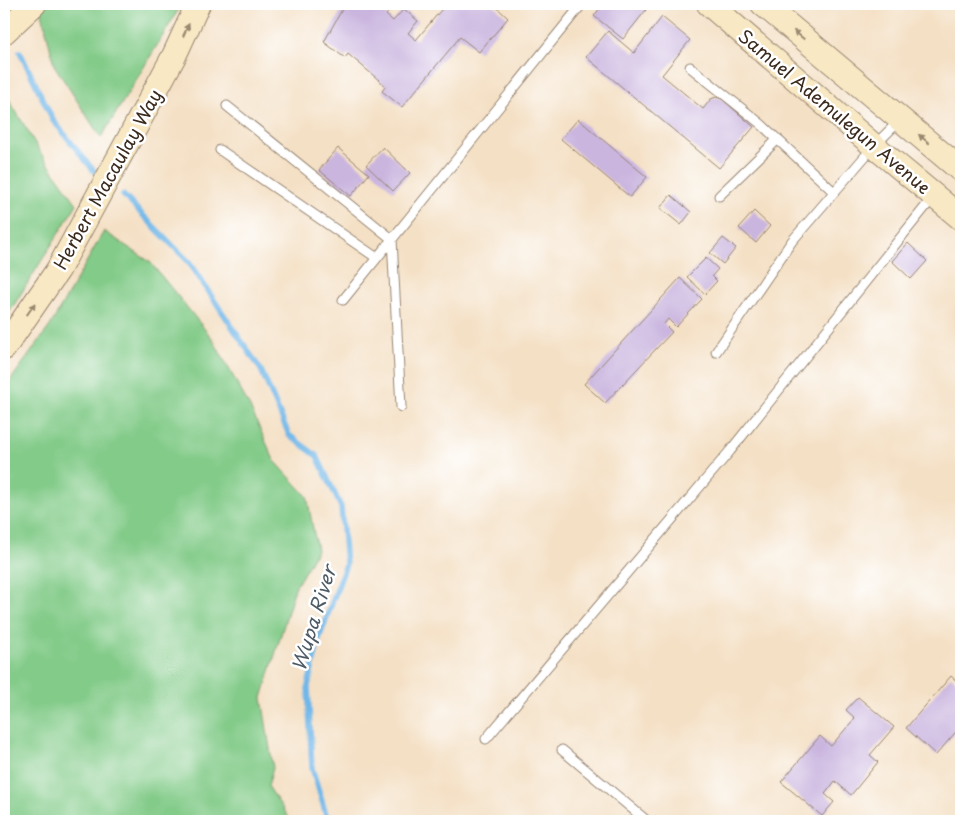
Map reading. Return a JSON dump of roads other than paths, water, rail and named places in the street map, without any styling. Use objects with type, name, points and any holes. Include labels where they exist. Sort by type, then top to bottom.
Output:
[{"type":"main road","points":[[4,32],[34,4]]},
{"type":"main road","name":"Herbert Macaulay Way","points":[[4,348],[58,270],[174,56],[198,4]]},
{"type":"main road","name":"Samuel Ademulegun Avenue","points":[[709,4],[961,218]]},
{"type":"main road","name":"Samuel Ademulegun Avenue","points":[[763,4],[961,170]]},
{"type":"lane","points":[[343,300],[582,4]]},
{"type":"lane","points":[[690,67],[761,124],[834,192]]},
{"type":"lane","points":[[227,106],[392,239],[401,407]]},
{"type":"lane","points":[[716,352],[792,241],[874,146],[900,120]]},
{"type":"lane","points":[[719,196],[778,139]]},
{"type":"lane","points":[[220,150],[378,258]]},
{"type":"lane","points":[[486,739],[730,452],[934,196]]},
{"type":"lane","points":[[562,750],[646,821]]},
{"type":"waterway","name":"Wupa River","points":[[4,4],[5,10]]},
{"type":"waterway","name":"Wupa River","points":[[20,52],[53,120],[94,171]]},
{"type":"waterway","name":"Wupa River","points":[[123,195],[188,261],[261,370],[289,435],[317,456],[341,507],[346,564],[319,639],[308,686],[312,768],[328,821]]}]
